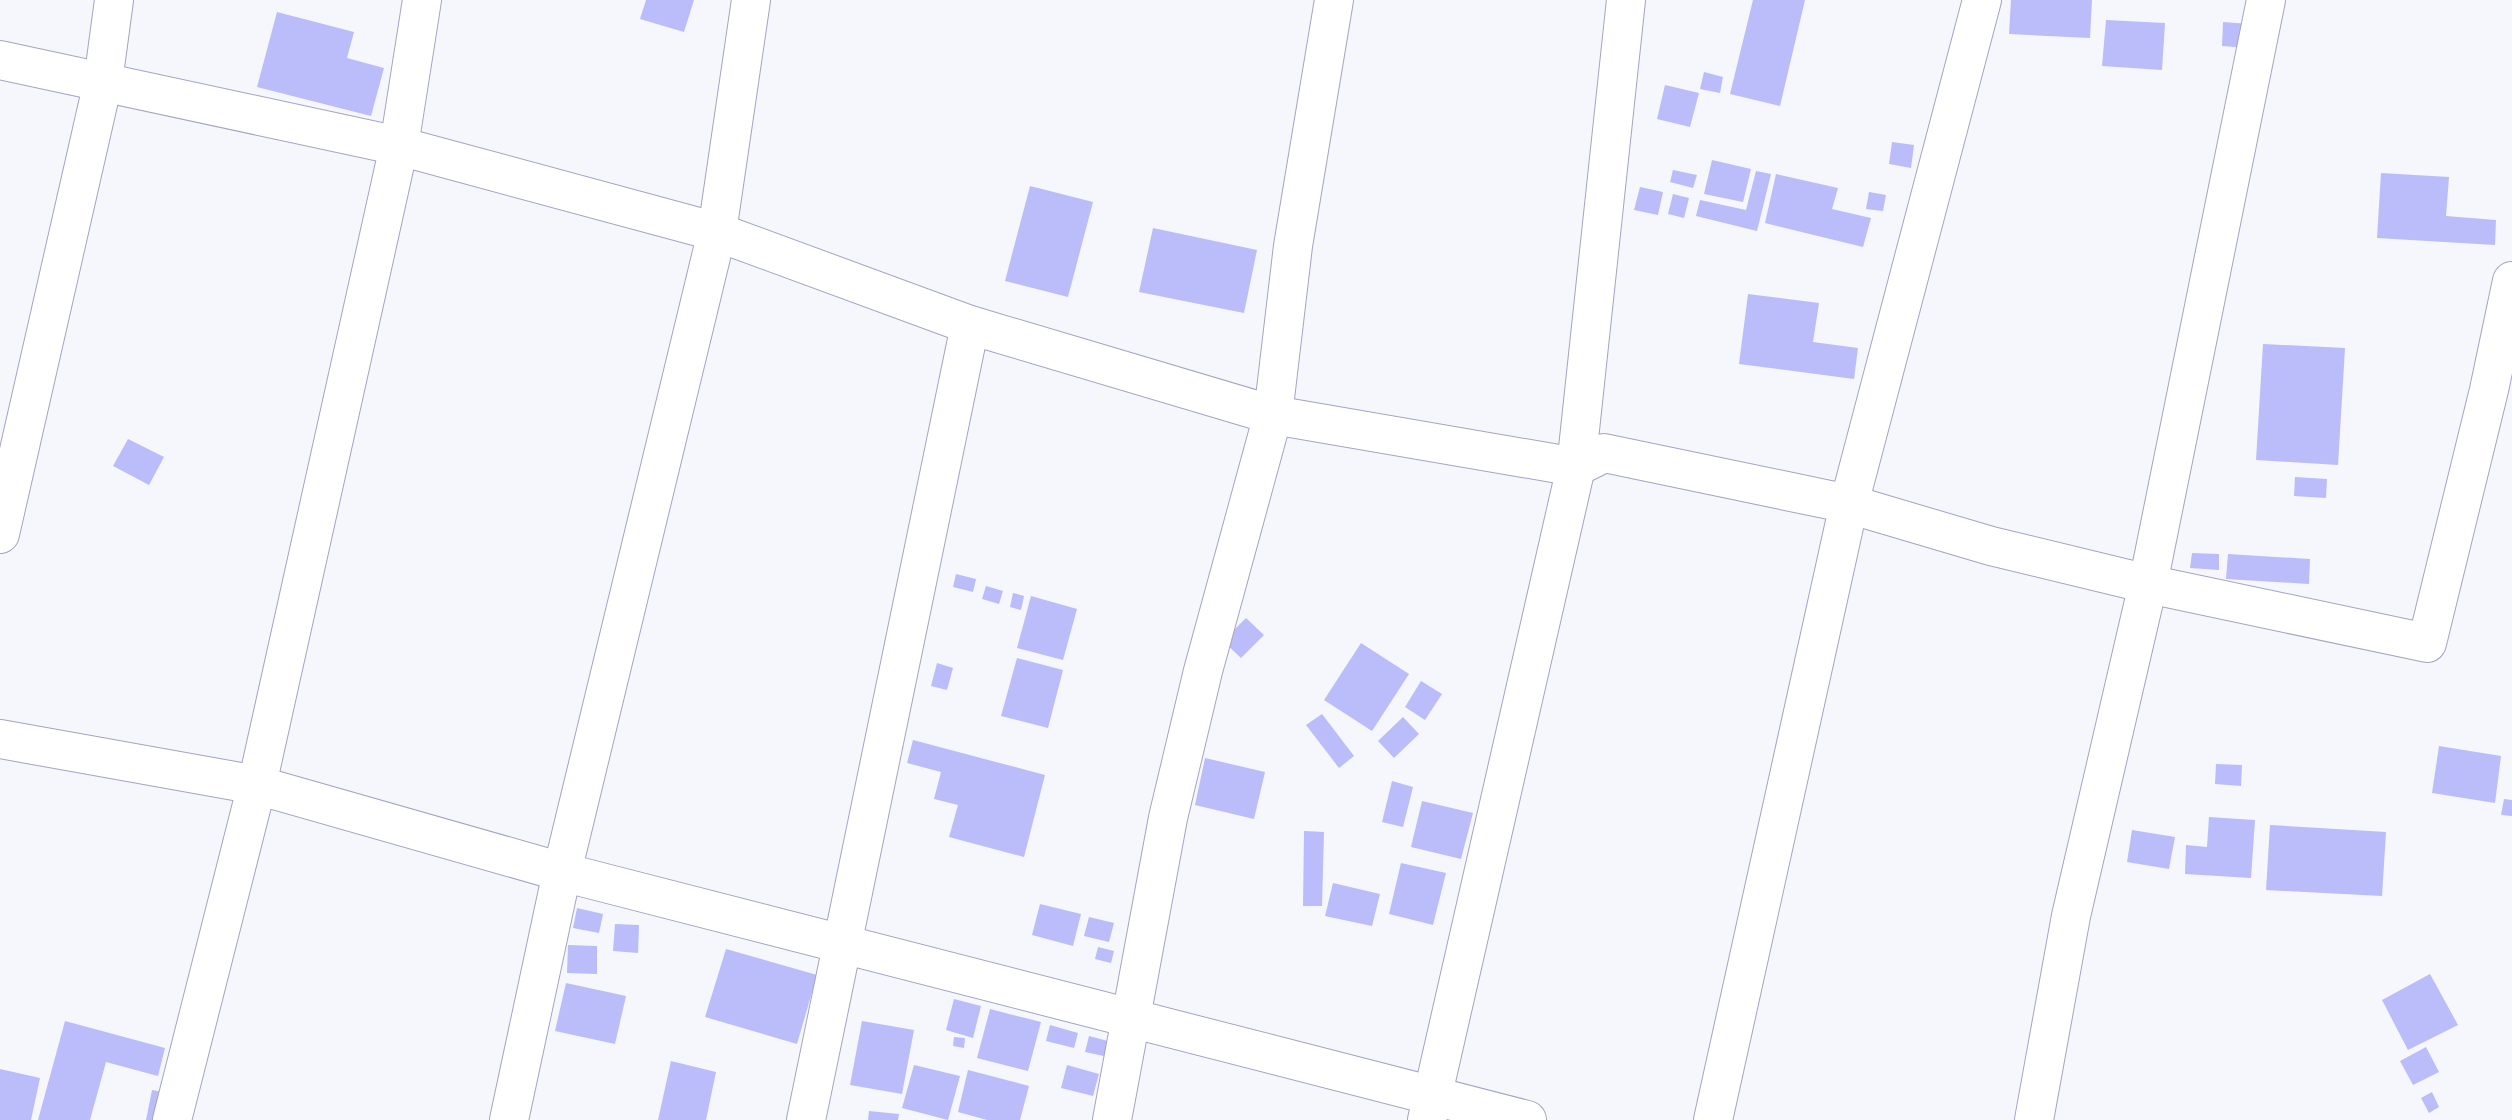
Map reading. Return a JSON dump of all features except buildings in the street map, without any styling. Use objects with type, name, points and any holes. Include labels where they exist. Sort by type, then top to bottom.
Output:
[{"type":"street","points":[[0,534],[103,82],[114,0]]},
{"type":"street","points":[[172,1120],[257,785],[399,146],[422,0]]},
{"type":"street","points":[[509,1120],[562,872],[717,232],[751,0]]},
{"type":"street","points":[[1112,1120],[1168,818],[1203,671],[1273,415],[1293,246],[1334,0]]},
{"type":"street","points":[[1429,1108],[1576,467],[1626,0]]},
{"type":"street","points":[[1713,1120],[1849,504],[1982,0]]},
{"type":"street","points":[[2034,1120],[2071,916],[2148,584],[2266,0]]},
{"type":"street","points":[[0,60],[399,146],[717,232],[970,326],[1273,415],[1576,467],[1604,453],[1849,504],[1991,546],[2148,584],[2427,643],[2489,390],[2512,281]]},
{"type":"street","points":[[806,1120],[840,943],[970,326]]},
{"type":"street","points":[[0,739],[257,785],[562,872],[1133,1017],[1429,1108],[1528,1120]]}]
